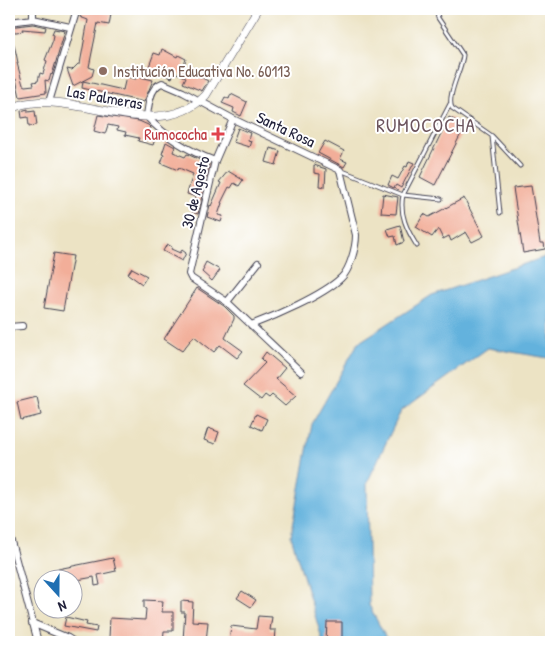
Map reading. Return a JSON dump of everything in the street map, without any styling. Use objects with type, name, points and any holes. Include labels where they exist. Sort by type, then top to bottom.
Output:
[{"type":"street","points":[[33,9],[33,19]]},
{"type":"street","points":[[49,102],[77,9]]},
{"type":"street","points":[[147,117],[177,113],[200,102],[214,83],[258,9]]},
{"type":"street","points":[[9,22],[33,19],[70,28]]},
{"type":"street","name":"Santa Rosa","points":[[147,117],[154,87],[162,83],[183,92],[233,120],[340,170]]},
{"type":"street","points":[[9,88],[12,108]]},
{"type":"street","name":"Las Palmeras","points":[[12,108],[49,102],[147,117],[157,129],[175,142],[194,153],[215,161]]},
{"type":"street","name":"30 de Agosto","points":[[227,302],[191,278],[189,274],[215,161],[233,120]]},
{"type":"street","points":[[251,326],[305,301],[342,278],[350,261],[356,242],[356,235],[340,170]]},
{"type":"street","points":[[258,262],[227,302],[301,372]]},
{"type":"street","points":[[9,326],[22,326]]},
{"type":"street","points":[[9,534],[38,642]]},
{"type":"street","points":[[32,623],[74,642]]},
{"type":"lane","points":[[417,246],[403,220],[401,204],[403,195],[450,104],[463,55],[438,18],[436,9]]},
{"type":"lane","points":[[450,104],[452,108],[492,136],[520,166]]},
{"type":"lane","points":[[492,136],[500,213]]},
{"type":"lane","name":"Santa Rosa","points":[[340,170],[403,195],[441,199]]},
{"type":"water","points":[[551,255],[551,361],[548,358],[488,348],[401,411],[367,483],[369,605],[388,642],[323,642],[291,536],[312,424],[358,343],[432,295]]},
{"type":"building","points":[[83,10],[90,13],[91,10],[111,14],[109,25],[98,23],[89,67],[94,69],[92,76],[73,86],[67,69],[72,70],[80,64],[88,20],[80,17]]},
{"type":"building","points":[[33,24],[46,27],[45,31],[22,29],[23,31],[9,33],[9,27]]},
{"type":"building","points":[[54,29],[65,31],[52,75],[49,81],[45,80],[46,93],[20,97],[16,79],[12,80],[9,67],[9,33],[11,33],[17,63],[23,85],[25,86],[34,85],[33,82],[38,81],[40,73],[43,74],[47,61],[45,60],[53,40],[54,35],[52,34]]},
{"type":"building","points":[[162,49],[177,57],[178,55],[186,59],[183,68],[208,81],[202,91],[183,83],[186,77],[174,72],[172,78],[148,69],[154,53],[160,55]]},
{"type":"building","points":[[136,76],[153,80],[144,102],[82,88],[83,81],[123,90],[126,77],[136,79]]},
{"type":"building","points":[[231,94],[247,102],[241,116],[233,112],[234,108],[222,103],[225,97],[229,99]]},
{"type":"building","points":[[28,109],[28,112],[35,111],[37,125],[29,126],[28,117],[22,118],[21,111]]},
{"type":"building","points":[[98,115],[139,121],[148,125],[151,128],[149,134],[156,136],[153,145],[138,141],[139,138],[125,135],[126,132],[117,130],[118,127],[108,125],[105,134],[94,131]]},
{"type":"building","points":[[449,117],[465,126],[435,185],[420,177]]},
{"type":"building","points":[[238,128],[250,133],[248,140],[251,141],[249,147],[233,142]]},
{"type":"building","points":[[325,141],[344,151],[340,159],[347,162],[344,167],[318,153]]},
{"type":"building","points":[[166,142],[175,147],[173,152],[185,157],[187,154],[209,164],[198,214],[192,212],[196,197],[187,194],[193,174],[161,163]]},
{"type":"building","points":[[270,148],[280,151],[276,165],[266,162]]},
{"type":"building","points":[[409,161],[414,163],[401,188],[396,185],[394,188],[388,185],[392,176],[398,179]]},
{"type":"building","points":[[314,165],[326,169],[325,187],[319,186],[320,174],[314,173]]},
{"type":"building","points":[[228,171],[243,180],[239,186],[234,183],[231,188],[229,187],[221,203],[218,215],[223,216],[221,222],[207,217],[210,205],[221,183],[219,182]]},
{"type":"building","points":[[531,186],[540,243],[544,243],[545,249],[523,253],[513,188]]},
{"type":"building","points":[[383,194],[398,197],[396,214],[381,213]]},
{"type":"building","points":[[464,198],[484,236],[472,242],[466,232],[451,241],[449,236],[443,239],[438,229],[432,237],[416,227],[424,214],[429,217]]},
{"type":"building","points":[[400,225],[404,242],[397,245],[395,236],[390,237],[387,229]]},
{"type":"building","points":[[167,244],[172,247],[171,249],[180,253],[182,250],[186,253],[182,261],[163,251]]},
{"type":"building","points":[[54,253],[73,256],[63,311],[44,308]]},
{"type":"building","points":[[206,262],[220,270],[212,281],[202,272]]},
{"type":"building","points":[[132,268],[147,276],[142,284],[128,274]]},
{"type":"building","points":[[197,288],[224,306],[234,316],[225,338],[243,351],[237,358],[220,345],[214,352],[194,336],[182,351],[164,339]]},
{"type":"building","points":[[266,352],[285,368],[276,379],[296,396],[285,406],[272,395],[269,398],[265,395],[261,400],[243,386],[265,363],[261,359]]},
{"type":"building","points":[[37,397],[41,415],[21,420],[17,402]]},
{"type":"building","points":[[256,414],[267,419],[262,430],[251,425]]},
{"type":"building","points":[[208,428],[219,432],[215,444],[204,440]]},
{"type":"building","points":[[113,558],[116,571],[98,575],[100,585],[95,586],[94,577],[82,579],[82,568],[63,568]]},
{"type":"building","points":[[242,591],[256,600],[251,607],[237,598]]},
{"type":"building","points":[[144,600],[163,601],[162,612],[173,612],[173,631],[164,631],[163,642],[109,638],[110,618],[145,620],[146,609],[144,608]]},
{"type":"building","points":[[181,601],[193,602],[192,621],[208,622],[206,642],[183,640],[185,612],[181,612]]},
{"type":"building","points":[[258,616],[272,617],[270,630],[276,630],[275,642],[229,642],[231,626],[256,629]]},
{"type":"building","points":[[66,618],[70,618],[87,622],[86,625],[97,627],[96,632],[64,626]]},
{"type":"building","points":[[327,622],[342,622],[342,642],[326,642]]},
{"type":"place","name":"Institución Educativa No. 60113","points":[[103,71]]},
{"type":"place","name":"Rumococha","points":[[218,134]]},
{"type":"district","name":"RUMOCOCHA","points":[[426,125]]}]
